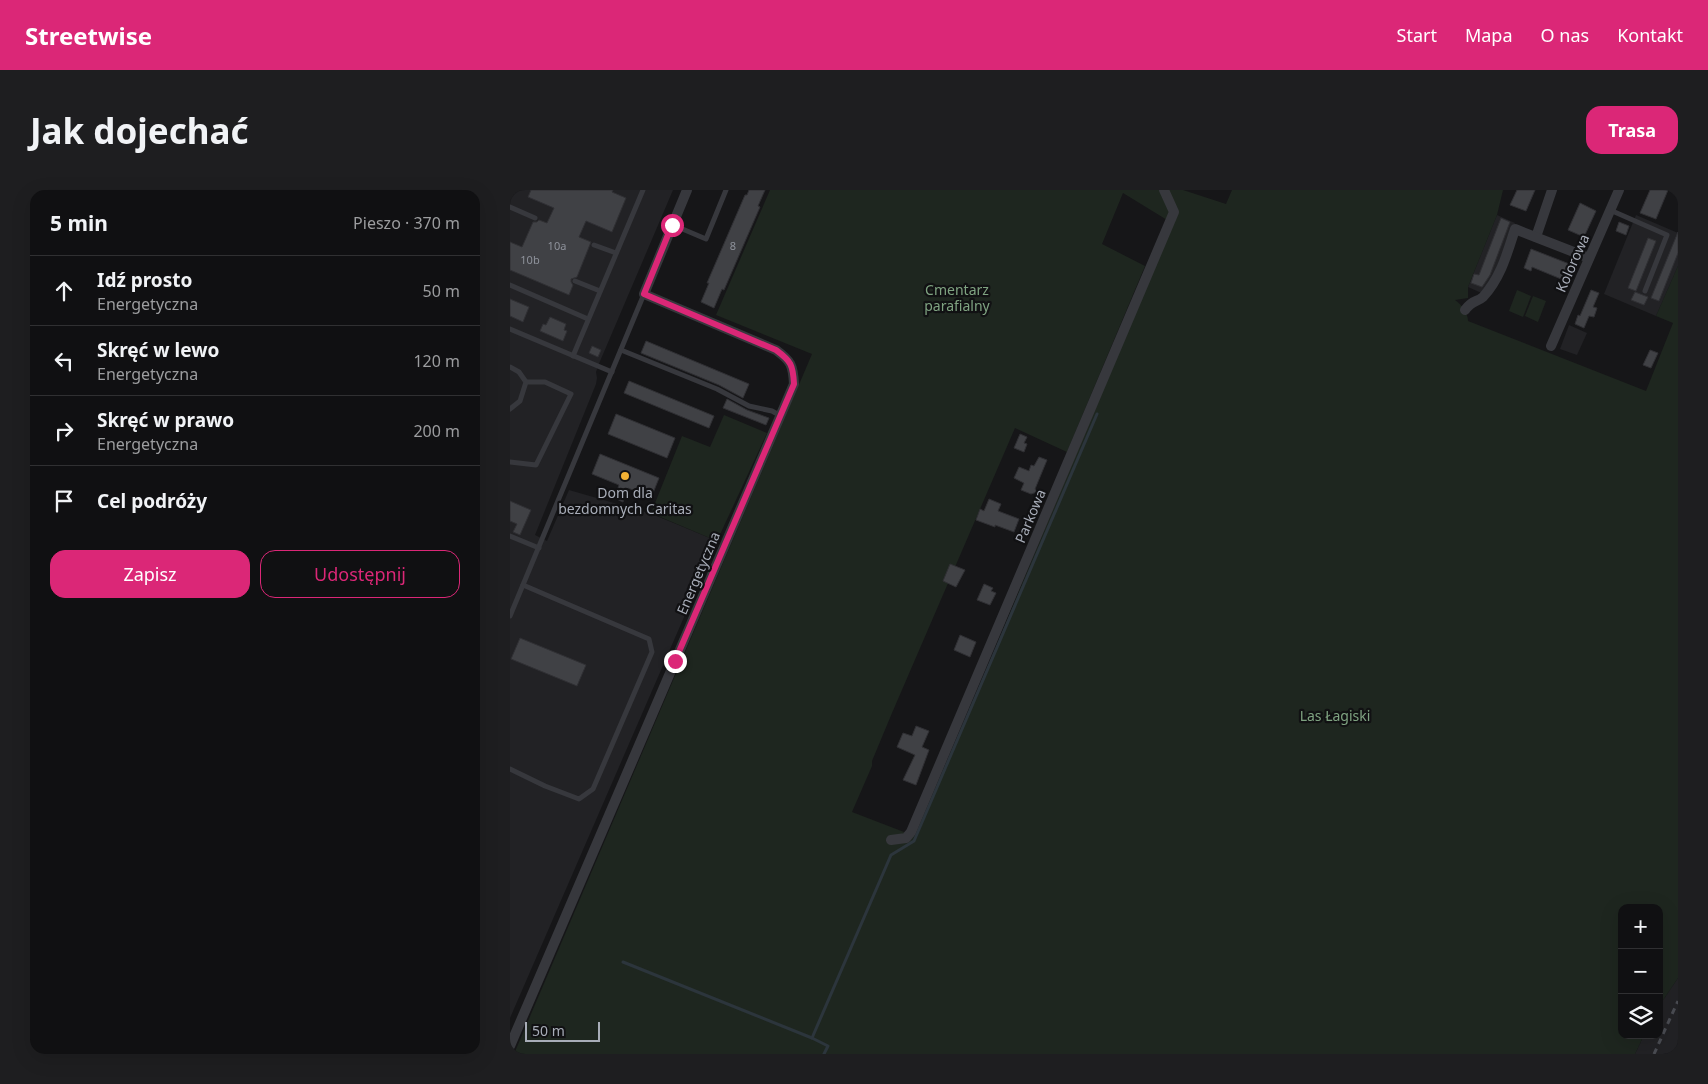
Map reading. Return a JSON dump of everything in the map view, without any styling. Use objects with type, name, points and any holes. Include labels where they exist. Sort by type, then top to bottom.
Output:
[{"type":"street","points":[[644,294],[687,190]]},
{"type":"street","name":"Parkowa","points":[[891,840],[906,838],[911,832],[1174,212],[1164,190]]},
{"type":"street","points":[[1536,237],[1552,190]]},
{"type":"street","name":"Kolorowa","points":[[1550,346],[1619,190]]},
{"type":"street","points":[[1465,310],[1471,302],[1481,299],[1498,277],[1516,230],[1589,258]]},
{"type":"street","name":"Energetyczna","points":[[510,1046],[794,384],[792,366],[786,357],[776,350],[644,294]]},
{"type":"lane","points":[[573,356],[643,190]]},
{"type":"lane","points":[[672,225],[706,238],[726,190]]},
{"type":"lane","points":[[510,207],[535,218]]},
{"type":"lane","points":[[1610,210],[1667,235],[1645,291]]},
{"type":"lane","points":[[594,245],[616,253]]},
{"type":"lane","points":[[575,281],[600,290]]},
{"type":"lane","points":[[510,285],[588,318]]},
{"type":"lane","points":[[510,616],[644,294]]},
{"type":"lane","points":[[510,329],[612,372]]},
{"type":"lane","points":[[621,350],[716,389],[749,406],[772,411],[781,416]]},
{"type":"lane","points":[[510,367],[519,372],[526,382]]},
{"type":"lane","points":[[510,409],[520,401],[526,382]]},
{"type":"lane","points":[[510,462],[536,465],[571,394],[545,382],[526,382]]},
{"type":"lane","points":[[510,536],[538,548]]},
{"type":"lane","points":[[510,769],[580,799],[593,789],[652,652],[649,639],[523,585]]},
{"type":"shaded area","points":[[510,190],[673,190],[598,366],[596,384],[535,535],[547,541],[569,490],[652,514],[717,541],[510,1018]]},
{"type":"shaded area","points":[[1497,215],[1515,223],[1486,295],[1468,287]]},
{"type":"shaded area","points":[[1636,215],[1678,233],[1678,266],[1656,316],[1604,294]]},
{"type":"shaded area","points":[[1569,325],[1587,333],[1577,355],[1560,349]]},
{"type":"shaded area","points":[[1678,978],[1678,1054],[1635,1054],[1642,1039],[1663,1039],[1663,1000]]},
{"type":"green space","name":"Las Łagiski","points":[[770,190],[1183,190],[1226,204],[1232,190],[1503,190],[1497,215],[1468,287],[1468,298],[1455,300],[1464,309],[1468,321],[1646,391],[1673,323],[1656,316],[1678,266],[1678,978],[1663,1000],[1663,904],[1618,904],[1618,1039],[1642,1039],[1635,1054],[514,1054],[812,354],[716,315]],"holes":[[[1123,193],[1172,223],[917,837],[852,812],[892,713],[1015,428],[1067,452],[1145,266],[1102,244]]]},
{"type":"green space","points":[[1517,290],[1531,296],[1523,317],[1509,311]]},
{"type":"green space","points":[[1533,296],[1546,301],[1538,322],[1525,316]]},
{"type":"green space","points":[[724,415],[767,433],[717,541],[651,513],[682,436],[710,447]]},
{"type":"building","points":[[531,190],[613,190],[612,192],[626,198],[612,232],[586,221],[579,237],[591,242],[577,277],[571,279],[573,285],[569,295],[510,270],[510,242],[522,247],[533,222],[539,220],[547,223],[554,208],[528,197]]},
{"type":"building","points":[[749,190],[765,190],[758,206],[760,207],[724,290],[722,289],[714,308],[701,302],[709,283],[707,283],[745,195],[747,195]]},
{"type":"building","points":[[1517,190],[1535,190],[1526,211],[1510,205]]},
{"type":"building","points":[[1650,190],[1668,190],[1656,219],[1640,213]]},
{"type":"building","points":[[1580,203],[1596,211],[1584,237],[1568,230]]},
{"type":"building","points":[[1501,218],[1510,222],[1490,275],[1482,287],[1471,283],[1474,274],[1479,275]]},
{"type":"building","points":[[1619,222],[1629,226],[1626,235],[1616,231]]},
{"type":"building","points":[[1678,232],[1678,253],[1659,301],[1651,298]]},
{"type":"building","points":[[1648,238],[1656,241],[1636,291],[1628,288]]},
{"type":"building","points":[[1531,249],[1572,265],[1566,281],[1532,267],[1531,271],[1524,268]]},
{"type":"building","points":[[1591,290],[1599,293],[1593,307],[1597,308],[1594,317],[1589,316],[1584,328],[1575,324]]},
{"type":"building","points":[[1635,292],[1648,297],[1644,305],[1631,300]]},
{"type":"building","points":[[510,299],[529,307],[523,322],[510,316]]},
{"type":"building","points":[[550,317],[566,324],[564,330],[567,331],[563,341],[540,331],[543,324],[546,325]]},
{"type":"building","points":[[646,341],[749,384],[743,398],[719,385],[641,353]]},
{"type":"building","points":[[592,346],[601,350],[598,357],[589,353]]},
{"type":"building","points":[[1650,350],[1658,353],[1651,368],[1643,365]]},
{"type":"building","points":[[629,381],[714,416],[709,428],[624,393]]},
{"type":"building","points":[[727,399],[747,410],[769,418],[766,425],[723,408]]},
{"type":"building","points":[[616,414],[675,438],[667,458],[608,434]]},
{"type":"building","points":[[1020,434],[1027,437],[1024,443],[1027,444],[1024,452],[1014,448]]},
{"type":"building","name":"Dom dla bezdomnych Caritas","points":[[600,454],[659,478],[651,498],[628,488],[623,502],[614,498],[619,485],[592,474]]},
{"type":"building","points":[[1039,457],[1047,460],[1035,489],[1037,492],[1031,494],[1021,490],[1024,483],[1014,478],[1019,467],[1029,471],[1031,465],[1034,466]]},
{"type":"building","points":[[989,499],[1001,504],[998,511],[1019,519],[1014,532],[976,520],[980,509],[984,511]]},
{"type":"building","points":[[510,501],[531,510],[520,535],[513,532],[517,524],[510,521]]},
{"type":"building","points":[[950,564],[965,570],[956,587],[943,581]]},
{"type":"building","points":[[984,584],[993,588],[991,591],[996,593],[990,605],[977,600]]},
{"type":"building","points":[[960,635],[976,642],[970,657],[954,650]]},
{"type":"building","points":[[520,638],[586,665],[577,686],[511,659]]},
{"type":"building","points":[[916,726],[929,731],[922,747],[929,750],[916,785],[903,780],[915,755],[897,747],[903,733],[912,736]]},
{"type":"waterway","points":[[812,1038],[891,855],[914,841],[1097,414]]},
{"type":"waterway","points":[[623,962],[812,1038],[828,1046],[824,1054]]},
{"type":"railway","points":[[1654,1054],[1678,1001]]},
{"type":"place","name":"Dom dla bezdomnych Caritas","points":[[625,476]]},
{"type":"route","points":[[672,225],[644,294],[776,350],[786,357],[792,366],[794,384],[675,661]]},
{"type":"park label","name":"Cmentarz parafialny","points":[[957,298]]}]
